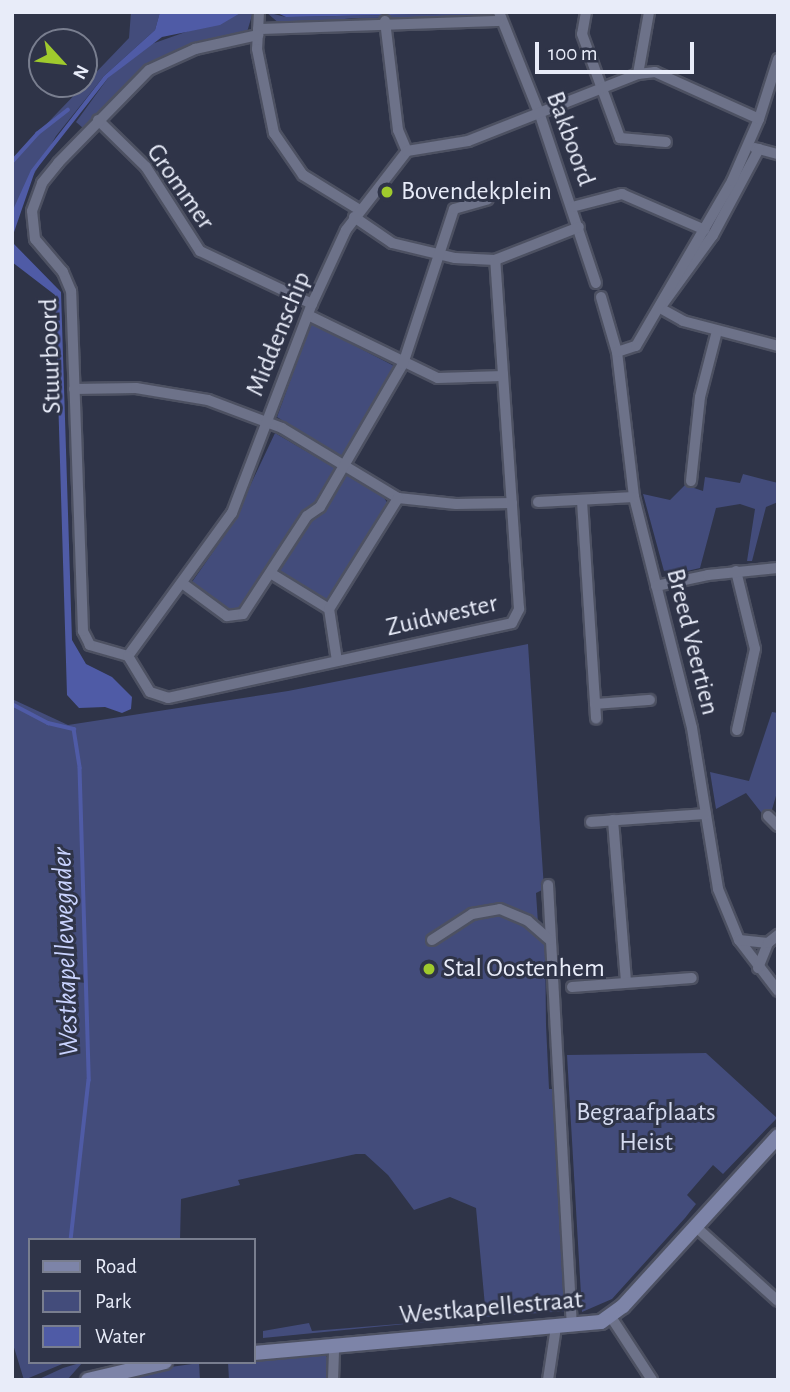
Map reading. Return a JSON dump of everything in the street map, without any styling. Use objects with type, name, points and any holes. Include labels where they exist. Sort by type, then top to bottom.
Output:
[{"type":"street","points":[[260,12],[258,32],[269,109],[280,143],[303,175],[392,243],[442,254],[495,260],[579,227]]},
{"type":"street","points":[[586,12],[582,34],[620,138],[666,142]]},
{"type":"street","points":[[638,74],[649,12]]},
{"type":"street","name":"Stuurboord","points":[[128,656],[90,645],[83,631],[71,291],[63,272],[36,239],[32,211],[42,183],[98,120],[149,69],[170,58],[258,32],[385,21],[499,16]]},
{"type":"street","name":"Bakboord","points":[[499,16],[540,114],[596,283]]},
{"type":"street","points":[[385,21],[398,130],[407,151],[468,141],[638,74],[655,72],[760,119]]},
{"type":"street","points":[[601,297],[617,352],[634,349],[649,318],[660,308],[713,235],[753,147],[778,59]]},
{"type":"street","name":"Grommer","points":[[98,120],[146,167],[200,251],[310,309],[402,364],[448,380],[503,376]]},
{"type":"street","points":[[753,147],[778,155]]},
{"type":"street","points":[[660,308],[753,147]]},
{"type":"street","name":"Middenschip","points":[[128,656],[232,513],[310,309],[356,213],[407,151]]},
{"type":"street","points":[[572,207],[616,192],[705,230]]},
{"type":"street","points":[[182,583],[227,616],[243,614],[272,575],[307,516],[320,507],[402,364],[442,254],[454,209],[488,199]]},
{"type":"street","name":"Zuidwester","points":[[128,656],[150,692],[161,698],[512,623],[519,608],[495,260]]},
{"type":"street","points":[[660,308],[683,321],[778,346]]},
{"type":"street","points":[[691,481],[700,397],[718,331]]},
{"type":"street","name":"Breed Veertien","points":[[617,352],[634,497],[692,728],[718,889],[739,940],[778,992]]},
{"type":"street","points":[[74,389],[136,388],[208,400],[267,423],[398,498],[456,504],[512,503]]},
{"type":"street","points":[[538,502],[634,497]]},
{"type":"street","points":[[337,661],[329,610],[398,498]]},
{"type":"street","points":[[582,501],[596,719]]},
{"type":"street","points":[[656,586],[736,571],[778,568]]},
{"type":"street","points":[[736,571],[755,649],[737,730]]},
{"type":"street","points":[[272,575],[329,610]]},
{"type":"street","points":[[595,704],[650,700]]},
{"type":"street","points":[[591,822],[706,814]]},
{"type":"street","points":[[768,816],[778,826]]},
{"type":"street","points":[[613,820],[626,981]]},
{"type":"street","points":[[548,885],[572,1326]]},
{"type":"street","points":[[432,940],[472,914],[500,909],[528,921],[550,940]]},
{"type":"street","points":[[758,968],[768,943],[778,936]]},
{"type":"street","points":[[739,940],[768,943]]},
{"type":"street","points":[[572,987],[692,978]]},
{"type":"street","name":"Westkapellestraat","points":[[256,1353],[556,1328],[611,1317],[778,1136]]},
{"type":"street","points":[[696,1227],[778,1301]]},
{"type":"street","points":[[611,1317],[652,1380]]},
{"type":"street","points":[[548,1380],[556,1328]]},
{"type":"street","points":[[332,1380],[334,1347]]},
{"type":"street","points":[[88,1380],[156,1364]]},
{"type":"green space","points":[[131,12],[160,12],[155,30],[98,84],[98,70],[129,38]]},
{"type":"green space","points":[[242,12],[253,12],[247,32],[168,54],[146,67],[83,128],[76,122],[93,98],[98,98],[98,92],[108,78],[146,46]]},
{"type":"green space","points":[[266,12],[286,17],[492,13],[488,17],[355,18],[281,25]]},
{"type":"green space","points":[[71,98],[86,98],[56,136],[12,212],[12,160]]},
{"type":"green space","points":[[311,323],[396,367],[342,459],[277,417]]},
{"type":"green space","points":[[275,433],[383,496],[388,504],[328,602],[271,566],[239,609],[230,610],[192,582],[231,526]]},
{"type":"green space","points":[[743,474],[778,483],[778,502],[766,507],[752,561],[747,561],[755,509],[740,504],[716,508],[700,568],[674,574],[664,571],[643,494],[670,500],[685,485],[703,491],[705,477],[740,483]]},
{"type":"green space","points":[[528,644],[544,889],[536,893],[538,923],[545,931],[549,1089],[554,1089],[567,1311],[486,1317],[476,1208],[450,1197],[414,1210],[388,1175],[365,1154],[356,1154],[238,1180],[240,1185],[181,1199],[180,1238],[28,1238],[28,1364],[62,1364],[24,1380],[12,1341],[12,699],[68,725],[288,691]]},
{"type":"green space","points":[[772,712],[778,713],[778,789],[771,813],[764,816],[746,793],[716,809],[710,772],[749,781]]},
{"type":"green space","name":"Begraafplaats Heist","points":[[706,1053],[777,1118],[723,1174],[713,1165],[687,1195],[696,1204],[612,1299],[582,1312],[567,1055]]},
{"type":"green space","points":[[436,1321],[263,1338],[263,1331],[309,1323],[312,1331]]},
{"type":"green space","points":[[323,1352],[330,1361],[328,1380],[229,1380],[228,1364],[256,1364],[256,1359]]},
{"type":"green space","points":[[81,1364],[67,1380],[37,1380],[63,1368]]},
{"type":"green space","points":[[199,1364],[200,1380],[107,1380],[142,1371]]},
{"type":"water","points":[[160,12],[242,12],[220,25],[162,37],[108,78],[98,91],[98,84],[104,76],[155,30]]},
{"type":"water","points":[[275,12],[484,12],[484,13],[286,17]]},
{"type":"water","points":[[87,98],[92,98],[35,171],[12,238],[12,212],[31,170]]},
{"type":"water","points":[[12,242],[61,292],[72,640],[86,664],[112,677],[132,697],[131,709],[122,713],[105,707],[79,708],[67,695],[55,295],[12,262]]},
{"type":"waterway","points":[[12,162],[37,134],[68,110]]},
{"type":"waterway","name":"Westkapellewegader","points":[[12,704],[48,723],[74,729],[80,768],[89,1080],[71,1238]]},
{"type":"place","name":"Bovendekplein","points":[[387,192]]},
{"type":"place","name":"Stal Oostenhem","points":[[429,969]]}]
